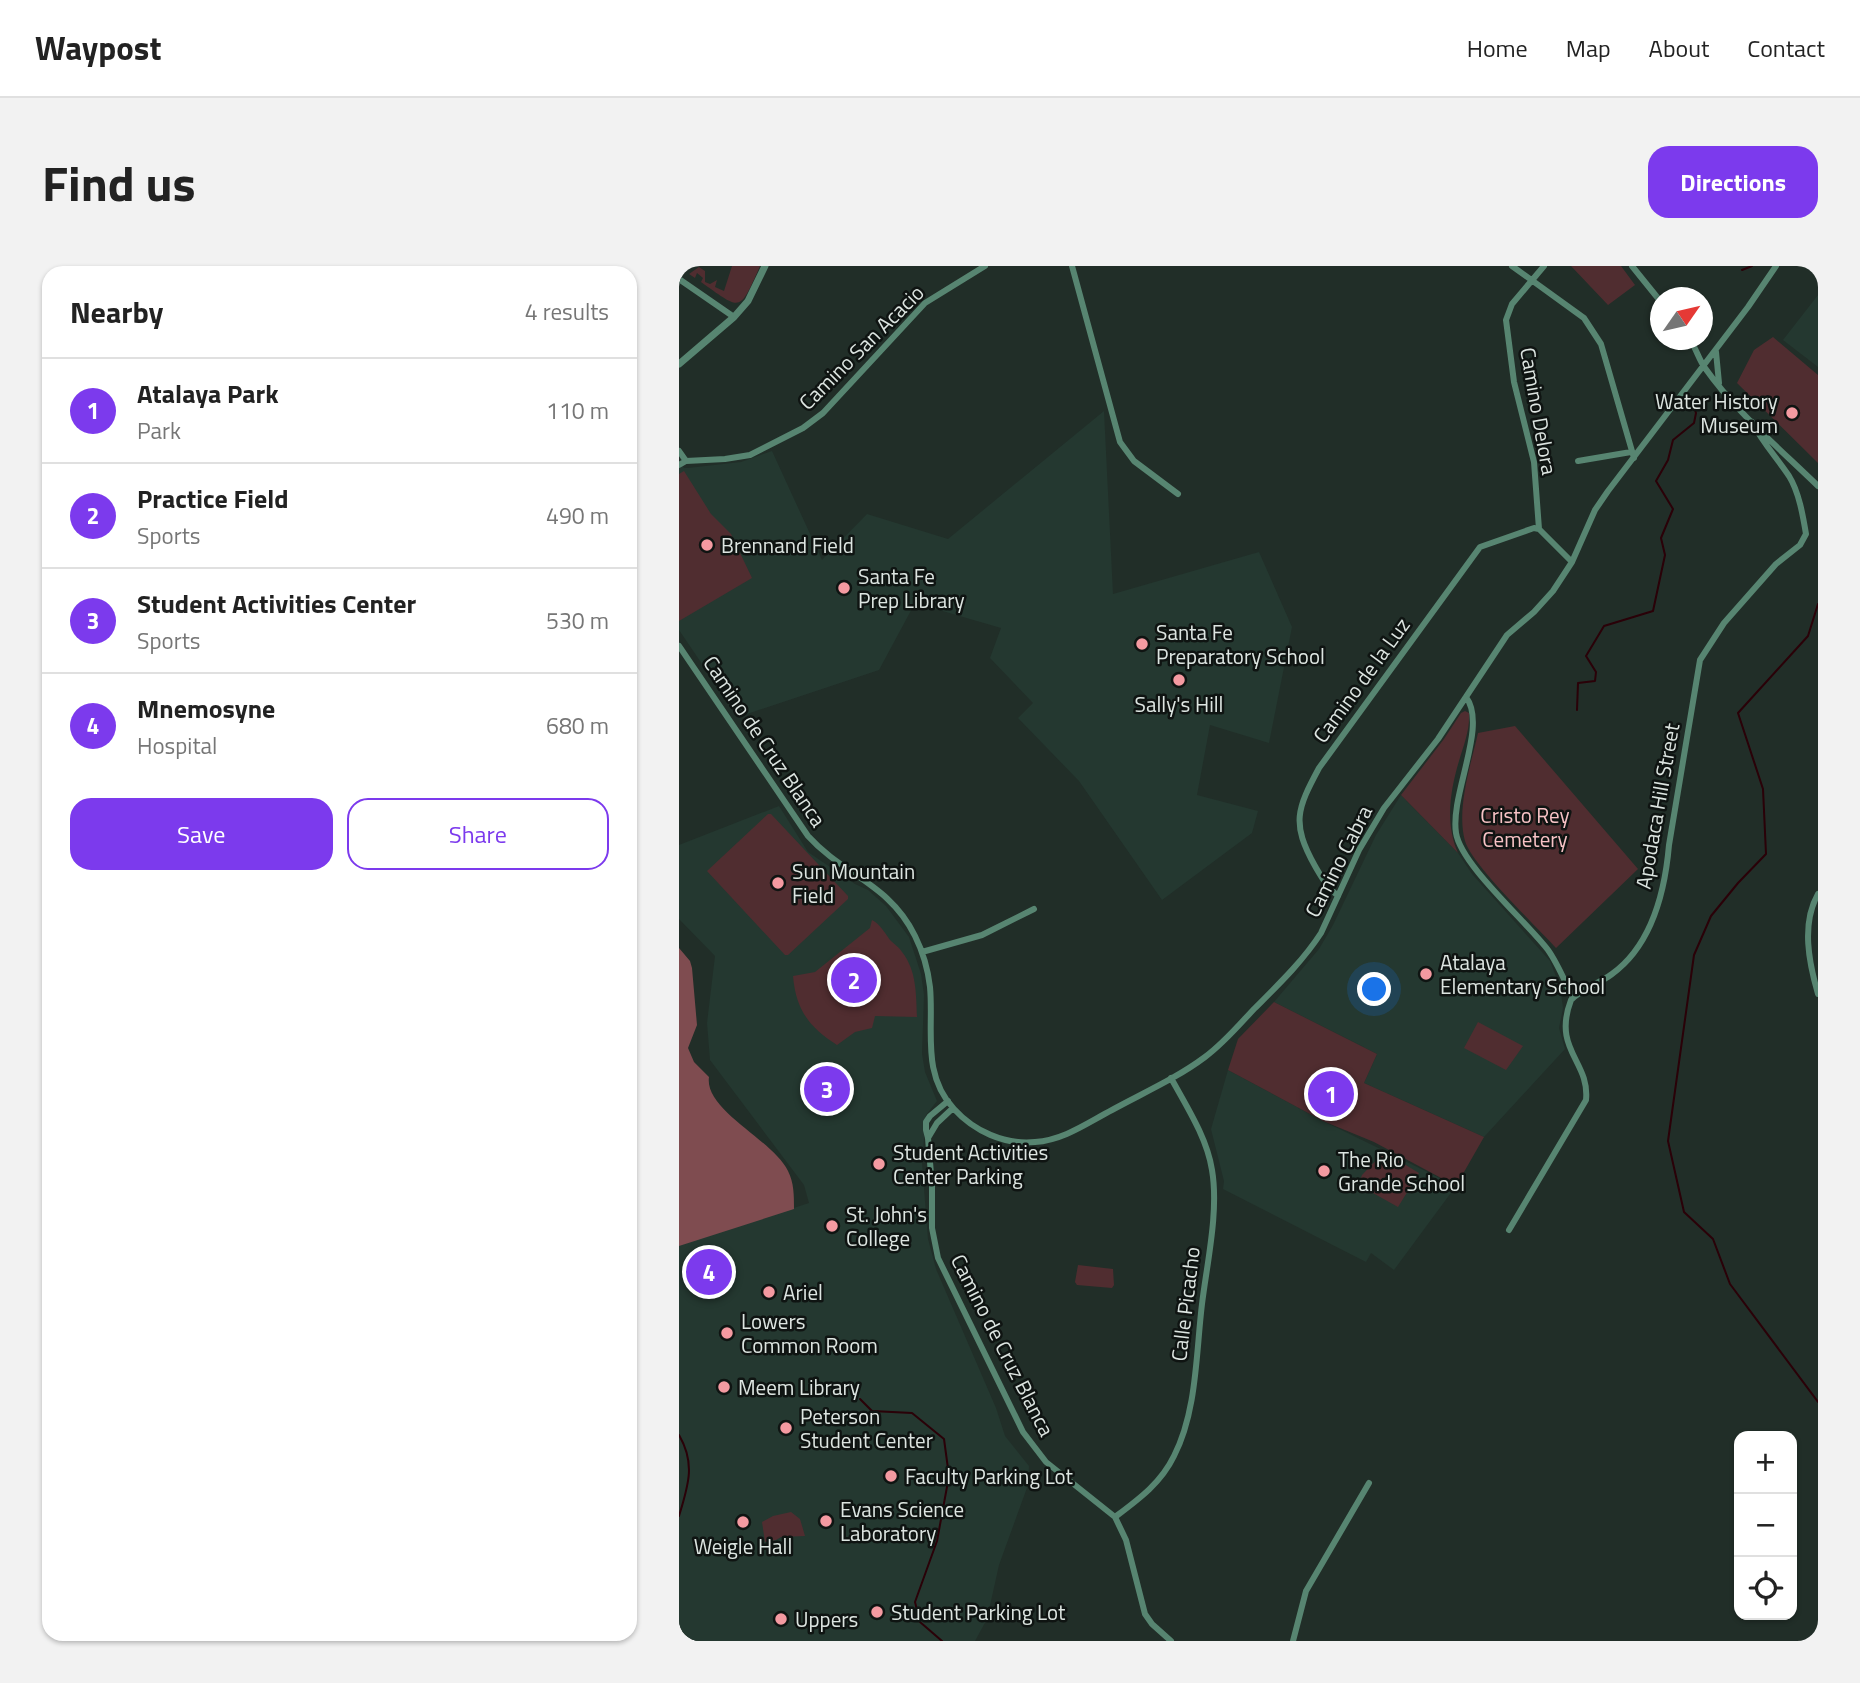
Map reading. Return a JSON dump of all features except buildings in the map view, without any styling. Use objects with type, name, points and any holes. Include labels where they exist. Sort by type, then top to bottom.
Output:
[{"type":"street","points":[[679,363],[734,317],[748,301],[765,266]]},
{"type":"street","name":"Camino San Acacio","points":[[682,463],[750,454],[803,428],[823,413],[925,303],[985,266]]},
{"type":"street","points":[[1072,266],[1120,442],[1134,461],[1178,494]]},
{"type":"street","points":[[1512,266],[1584,318],[1601,344],[1632,455],[1578,461]]},
{"type":"street","name":"Camino Delora","points":[[1539,529],[1534,463],[1514,382],[1506,320],[1508,310],[1544,266]]},
{"type":"street","points":[[1632,266],[1650,288]]},
{"type":"street","name":"Camino Cabra","points":[[950,1104],[975,1127],[986,1133],[1011,1140],[1034,1142],[1060,1138],[1171,1078],[1211,1052],[1302,958],[1321,933],[1372,826],[1398,787],[1438,739],[1507,635],[1544,603],[1572,562],[1595,510],[1632,455],[1716,351],[1776,266]]},
{"type":"street","points":[[679,279],[734,317]]},
{"type":"street","points":[[1695,350],[1703,366],[1752,422],[1818,486]]},
{"type":"street","points":[[1716,351],[1719,385]]},
{"type":"street","name":"Apodaca Hill Street","points":[[1573,998],[1620,968],[1654,917],[1667,873],[1697,670],[1703,654],[1724,623],[1776,564],[1804,540],[1805,528],[1788,474],[1762,442],[1752,422]]},
{"type":"street","points":[[679,451],[682,463]]},
{"type":"street","name":"Camino de la Luz","points":[[1338,896],[1324,883],[1300,834],[1299,818],[1306,793],[1319,768],[1480,547],[1534,528],[1539,529]]},
{"type":"street","points":[[1539,529],[1552,539],[1572,562]]},
{"type":"street","name":"Camino de Cruz Blanca","points":[[679,646],[808,836],[831,859],[863,878],[887,897],[903,916],[922,952],[930,984],[931,1061],[937,1081],[950,1104],[926,1122],[933,1196],[932,1228],[939,1258],[1023,1433],[1046,1462],[1115,1517],[1126,1540],[1145,1614],[1171,1641]]},
{"type":"street","points":[[1466,697],[1473,713],[1473,732],[1460,782],[1455,822],[1460,846],[1471,863],[1550,953],[1573,998],[1565,1026],[1566,1039],[1585,1084],[1586,1100],[1510,1230]]},
{"type":"street","points":[[1818,894],[1809,926],[1809,961],[1818,994]]},
{"type":"street","points":[[922,952],[982,935],[1034,909]]},
{"type":"street","name":"Calle Picacho","points":[[1115,1517],[1155,1485],[1170,1464],[1182,1438],[1191,1398],[1212,1222],[1214,1183],[1208,1153],[1171,1078]]},
{"type":"street","points":[[1293,1641],[1306,1591],[1369,1483]]},
{"type":"shaded area","points":[[1818,295],[1818,367],[1783,340]]},
{"type":"shaded area","name":"Santa Fe Preparatory School","points":[[1104,411],[1113,594],[1259,552],[1292,627],[1269,743],[1210,725],[1197,795],[1258,811],[1252,833],[1162,900],[1079,781],[1018,718],[1033,703],[990,658],[1001,628],[915,603],[879,670],[738,717],[679,630],[679,460],[684,468],[688,468],[741,462],[772,451],[822,560],[867,514],[948,539]]},
{"type":"shaded area","name":"Atalaya Elementary School","points":[[1401,795],[1458,853],[1472,874],[1550,961],[1560,987],[1563,1008],[1559,1028],[1565,1049],[1484,1137],[1364,1083],[1377,1054],[1274,1002],[1319,949],[1376,835]]},
{"type":"shaded area","name":"St. John's College","points":[[779,806],[808,852],[868,890],[886,906],[909,937],[921,974],[924,995],[922,1054],[925,1072],[937,1101],[926,1115],[922,1163],[928,1239],[936,1269],[996,1408],[1005,1436],[1029,1466],[1028,1485],[999,1565],[987,1619],[975,1641],[679,1641],[679,1245],[809,1203],[804,1185],[710,1060],[707,1023],[715,956],[679,919],[679,845]]},
{"type":"shaded area","points":[[679,948],[690,961],[692,968],[697,1025],[688,1048],[694,1062],[709,1077],[710,1089],[717,1101],[780,1159],[793,1185],[794,1209],[679,1246]]},
{"type":"shaded area","name":"The Rio Grande School","points":[[1228,1070],[1323,1121],[1456,1186],[1394,1270],[1371,1253],[1366,1262],[1223,1189],[1224,1181],[1211,1129]]},
{"type":"green space","points":[[732,266],[760,266],[748,292],[738,302],[732,302],[701,282],[703,278],[697,273],[695,278],[689,274],[699,267],[705,271],[705,282],[710,284],[717,280],[715,287],[724,291]]},
{"type":"green space","points":[[1571,266],[1621,266],[1635,285],[1608,305]]},
{"type":"green space","points":[[1773,337],[1818,375],[1818,463],[1737,383],[1754,350]]},
{"type":"green space","name":"Brennand Field","points":[[684,471],[711,514],[731,534],[752,578],[679,621],[679,474]]},
{"type":"green space","points":[[1465,711],[1469,713],[1469,725],[1453,784],[1450,807],[1451,831],[1458,853],[1401,795]]},
{"type":"green space","name":"Cristo Rey Cemetery","points":[[1515,726],[1638,869],[1556,948],[1479,865],[1465,841],[1463,801],[1478,733]]},
{"type":"green space","name":"Sun Mountain Field","points":[[771,814],[848,896],[848,899],[788,955],[785,955],[707,871]]},
{"type":"green space","points":[[872,920],[901,950],[911,967],[917,1017],[875,1016],[872,1028],[855,1032],[837,1045],[806,1016],[797,999],[793,976],[815,972],[870,928]]},
{"type":"green space","points":[[1274,1002],[1377,1054],[1364,1083],[1484,1137],[1456,1186],[1374,1142],[1323,1121],[1228,1070],[1238,1039]]},
{"type":"green space","points":[[1478,1022],[1523,1046],[1506,1070],[1464,1048]]},
{"type":"green space","points":[[1384,1152],[1419,1173],[1398,1207],[1364,1188],[1360,1180]]},
{"type":"green space","points":[[1078,1265],[1113,1269],[1114,1285],[1112,1288],[1077,1285],[1075,1282]]},
{"type":"green space","points":[[791,1512],[800,1519],[805,1536],[781,1537],[765,1542],[762,1522]]},
{"type":"waterway","points":[[1742,270],[1752,266]]},
{"type":"waterway","points":[[1577,710],[1578,683],[1595,681],[1596,672],[1586,656],[1604,626],[1653,611],[1665,555],[1661,538],[1673,509],[1656,481],[1668,460],[1673,440],[1694,423],[1696,413],[1693,404],[1699,397]]},
{"type":"waterway","points":[[1818,604],[1808,636],[1738,713],[1763,789],[1766,854],[1711,916],[1694,955],[1668,1141],[1684,1212],[1713,1239],[1730,1284],[1818,1402]]},
{"type":"waterway","points":[[860,1399],[872,1411],[912,1413],[944,1439],[949,1476],[937,1541],[915,1602],[920,1622],[942,1641]]},
{"type":"waterway","points":[[679,1435],[689,1465],[679,1516]]},
{"type":"place","name":"Water History Museum","points":[[1792,413]]},
{"type":"place","name":"Brennand Field","points":[[707,545]]},
{"type":"place","name":"Santa Fe Prep Library","points":[[844,588]]},
{"type":"place","name":"Santa Fe Preparatory School","points":[[1142,644]]},
{"type":"place","name":"Sally's Hill","points":[[1179,680]]},
{"type":"place","name":"Sun Mountain Field","points":[[778,883]]},
{"type":"place","name":"Atalaya Elementary School","points":[[1426,974]]},
{"type":"place","name":"Practice Field","points":[[854,980]]},
{"type":"place","name":"Student Activities Center","points":[[827,1089]]},
{"type":"place","name":"Atalaya Park","points":[[1331,1094]]},
{"type":"place","name":"Student Activities Center Parking","points":[[879,1164]]},
{"type":"place","name":"The Rio Grande School","points":[[1324,1171]]},
{"type":"place","name":"St. John's College","points":[[832,1226]]},
{"type":"place","name":"Mnemosyne","points":[[709,1272]]},
{"type":"place","name":"Ariel","points":[[769,1292]]},
{"type":"place","name":"Lowers Common Room","points":[[727,1333]]},
{"type":"place","name":"Meem Library","points":[[724,1387]]},
{"type":"place","name":"Peterson Student Center","points":[[786,1428]]},
{"type":"place","name":"Faculty Parking Lot","points":[[891,1476]]},
{"type":"place","name":"Evans Science Laboratory","points":[[826,1521]]},
{"type":"place","name":"Weigle Hall","points":[[743,1522]]},
{"type":"place","name":"Student Parking Lot","points":[[877,1612]]},
{"type":"place","name":"Uppers","points":[[781,1619]]}]
